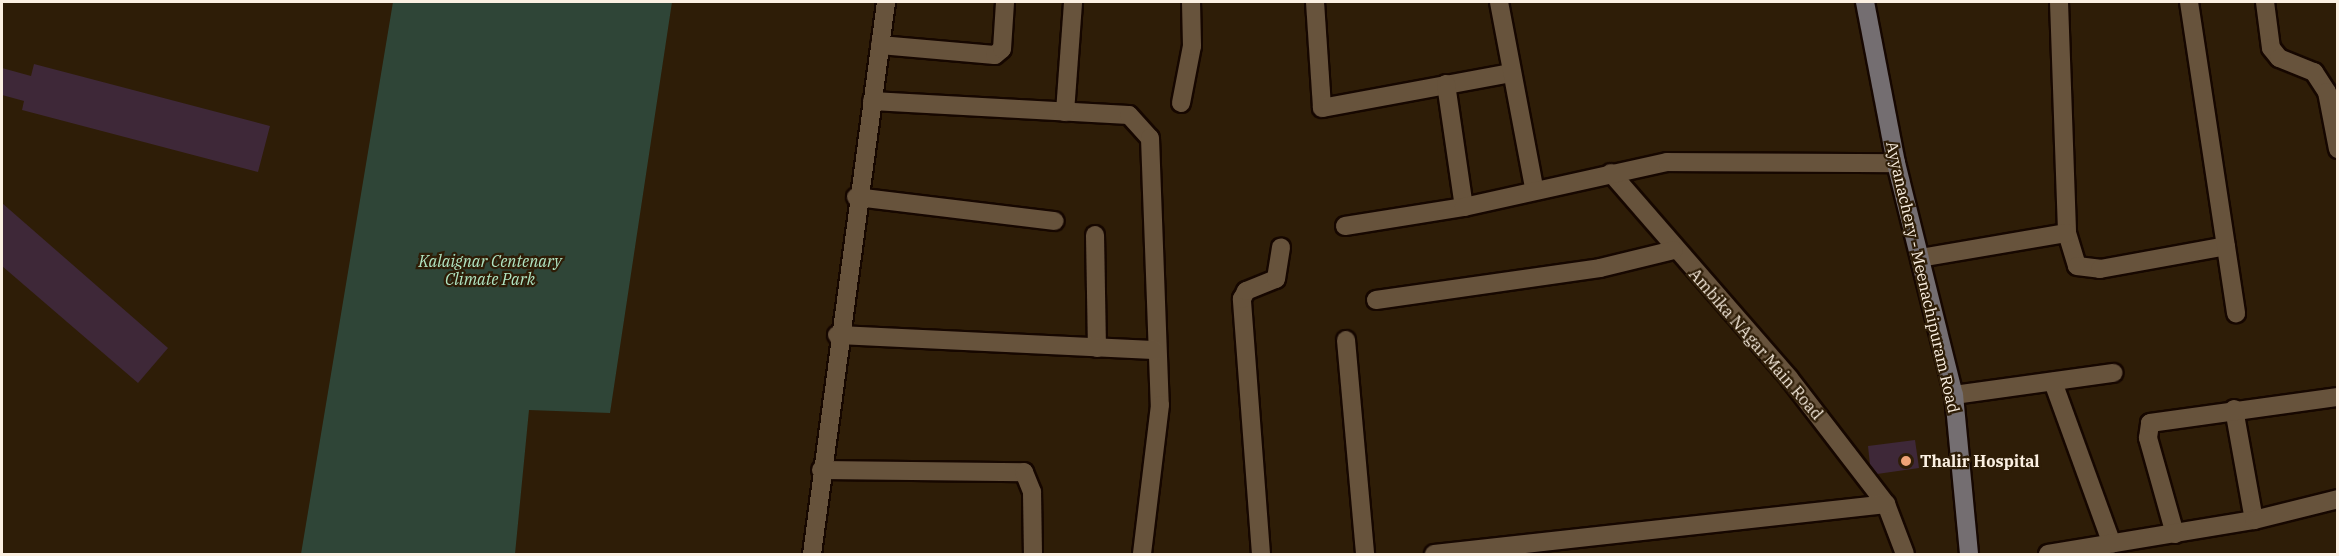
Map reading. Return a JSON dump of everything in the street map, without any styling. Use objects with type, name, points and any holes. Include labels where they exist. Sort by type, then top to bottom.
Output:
[{"type":"street","points":[[812,555],[837,335],[886,2]]},
{"type":"street","points":[[880,45],[995,55],[1002,49],[1005,2]]},
{"type":"street","points":[[1065,112],[1072,2]]},
{"type":"street","points":[[1181,104],[1192,46],[1191,2]]},
{"type":"street","points":[[1315,2],[1322,108],[1511,73]]},
{"type":"street","points":[[1499,2],[1534,188]]},
{"type":"street","name":"Ayyanachery - Meenachipuram Road","points":[[1864,2],[1896,163],[1954,395],[1969,555]]},
{"type":"street","points":[[2059,2],[2067,233],[2072,257],[2085,269],[2226,246]]},
{"type":"street","points":[[2189,2],[2236,314]]},
{"type":"street","points":[[2265,2],[2271,48],[2279,58],[2314,72],[2321,81],[2337,150]]},
{"type":"street","points":[[1446,84],[1464,207]]},
{"type":"street","points":[[872,101],[1130,116],[1150,138],[1159,441],[1142,555]]},
{"type":"street","points":[[1345,226],[1464,207],[1534,188],[1611,173],[1719,158],[1896,163]]},
{"type":"street","name":"Ambika NAgar Main Road","points":[[1611,173],[1674,250],[1789,378],[1886,504],[1905,555]]},
{"type":"street","points":[[856,197],[1056,221]]},
{"type":"street","points":[[1920,258],[2067,233]]},
{"type":"street","points":[[1095,235],[1097,348]]},
{"type":"street","points":[[1261,555],[1242,299],[1246,291],[1276,279],[1281,247]]},
{"type":"street","points":[[1376,300],[1600,268],[1674,250]]},
{"type":"street","points":[[837,335],[1155,350]]},
{"type":"street","points":[[1346,340],[1365,555]]},
{"type":"street","points":[[1954,395],[2113,373]]},
{"type":"street","points":[[2053,382],[2112,544]]},
{"type":"street","points":[[2175,534],[2148,438],[2150,423],[2234,409],[2337,398]]},
{"type":"street","points":[[2234,409],[2253,520]]},
{"type":"street","points":[[821,470],[1024,472],[1032,492],[1033,555]]},
{"type":"street","points":[[2048,555],[2253,520],[2337,499]]},
{"type":"street","points":[[1434,555],[1886,504]]},
{"type":"green space","name":"Kalaignar Centenary Climate Park","points":[[393,2],[672,2],[610,413],[529,410],[515,554],[301,554]]},
{"type":"building","points":[[34,64],[270,126],[258,172],[22,110],[24,101],[2,95],[2,68],[31,76]]},
{"type":"building","points":[[2,203],[168,348],[138,383],[2,266]]},
{"type":"building","points":[[1915,440],[1919,468],[1877,474],[1870,465],[1868,446]]},
{"type":"place","name":"Thalir Hospital","points":[[1906,461]]}]
